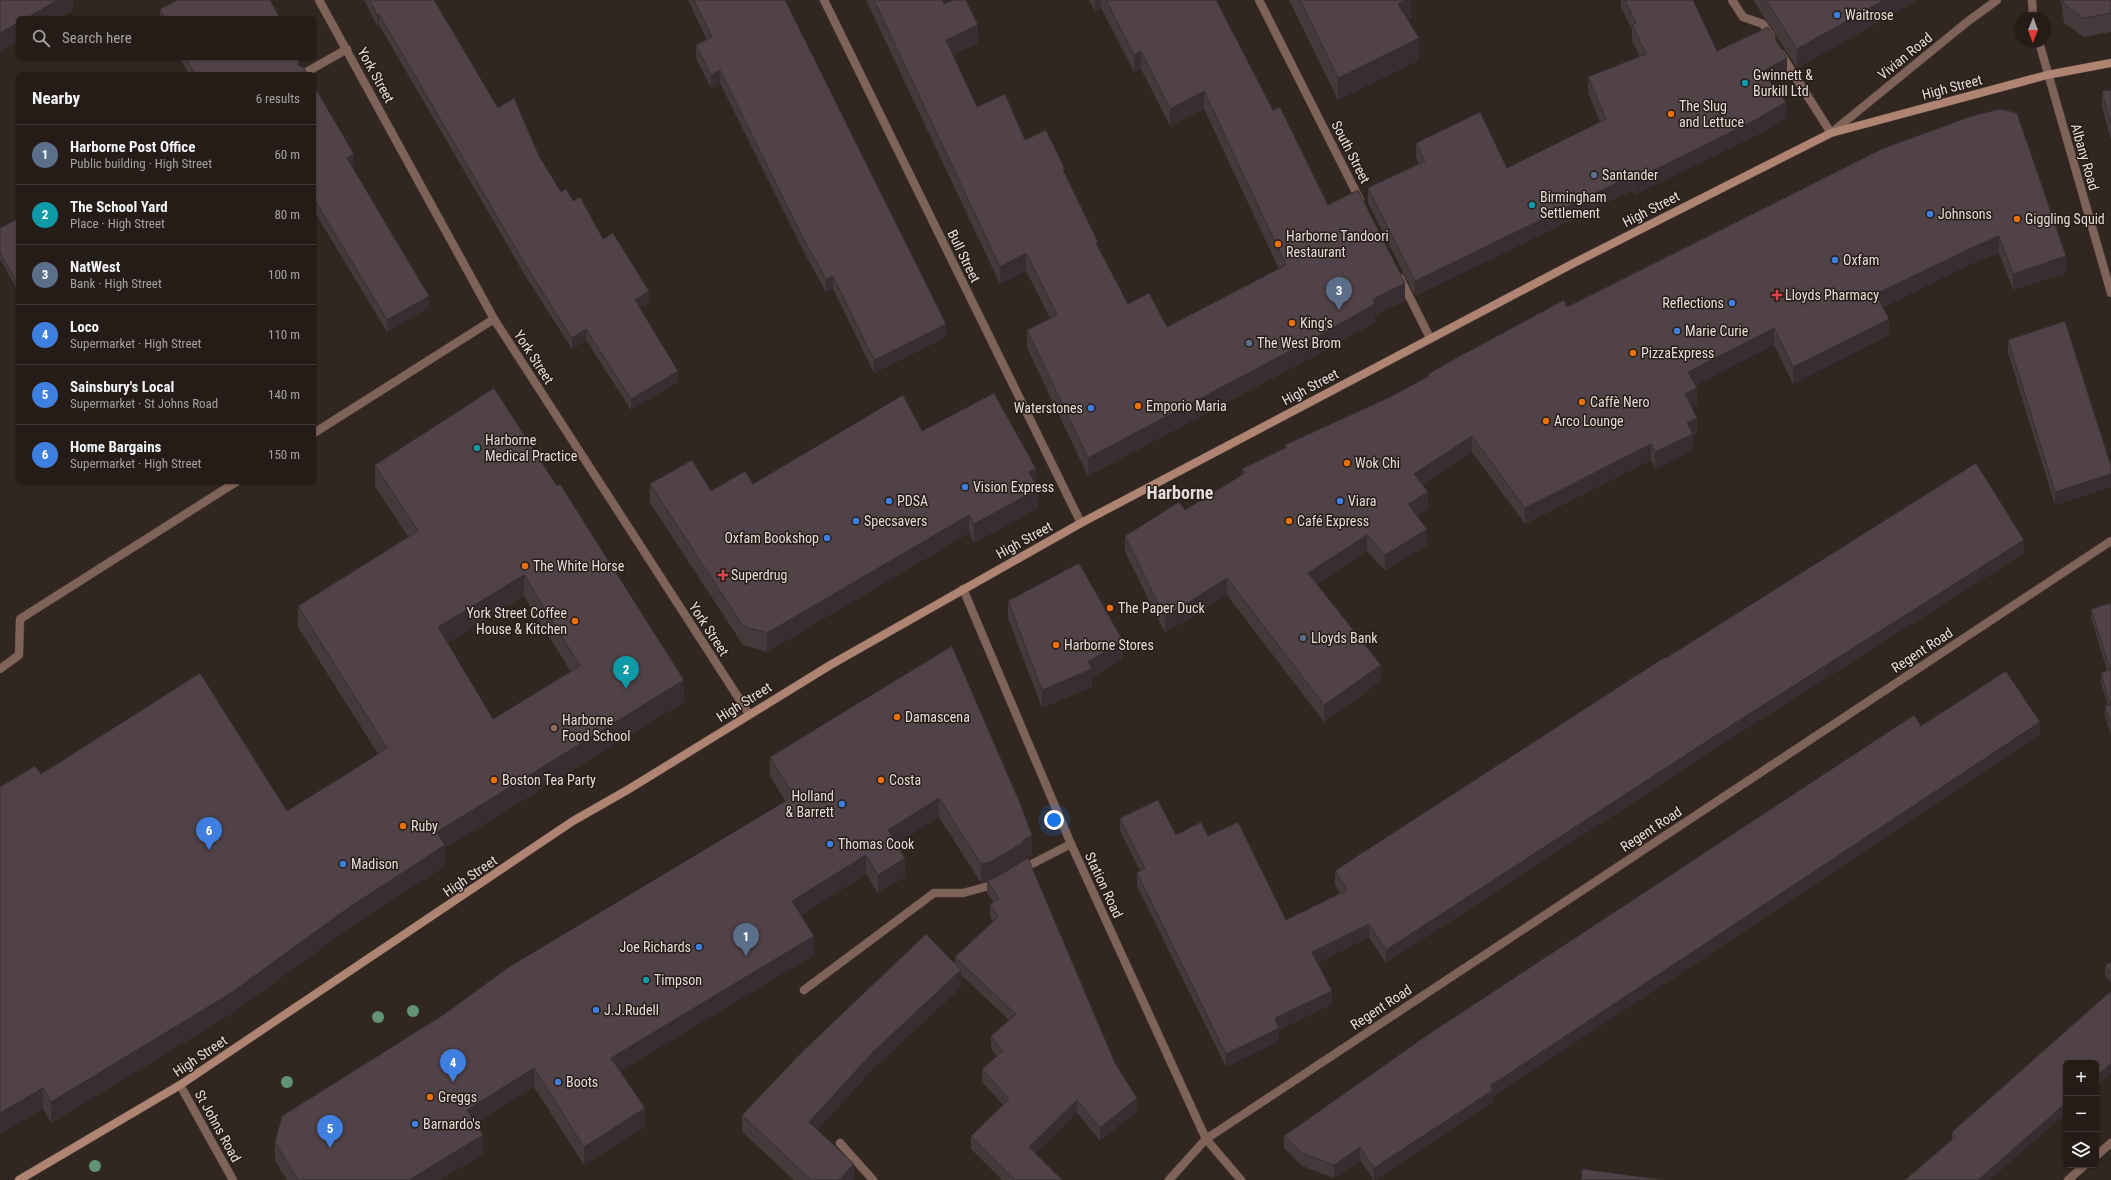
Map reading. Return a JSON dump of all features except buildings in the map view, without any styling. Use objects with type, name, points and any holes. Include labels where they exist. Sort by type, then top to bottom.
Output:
[{"type":"main road","name":"High Street","points":[[19,1180],[180,1085],[573,821],[629,789],[832,664],[1081,522],[1430,338],[1831,133],[2047,75],[2111,63]]},
{"type":"street","name":"York Street","points":[[319,0],[494,319],[749,714]]},
{"type":"street","name":"Bull Street","points":[[824,0],[1081,522]]},
{"type":"street","name":"South Street","points":[[1259,0],[1362,204]]},
{"type":"street","points":[[1732,0],[1743,17],[1763,24],[1831,133]]},
{"type":"street","name":"Vivian Road","points":[[1831,133],[1967,22],[1997,0]]},
{"type":"street","points":[[2032,0],[2033,12]]},
{"type":"street","name":"Albany Road","points":[[2040,48],[2111,293]]},
{"type":"street","points":[[307,72],[347,49]]},
{"type":"street","points":[[1395,268],[1430,338]]},
{"type":"street","points":[[316,432],[494,319]]},
{"type":"street","points":[[0,669],[19,655],[20,619],[233,484]]},
{"type":"street","name":"Regent Road","points":[[1169,1180],[1206,1139],[2111,540]]},
{"type":"street","name":"Station Road","points":[[963,589],[1071,844],[1206,1139],[1241,1180]]},
{"type":"street","points":[[1017,872],[1036,860],[1071,844]]},
{"type":"street","points":[[804,990],[934,893],[963,893],[992,886],[1004,879]]},
{"type":"street","name":"St Johns Road","points":[[180,1085],[233,1180]]},
{"type":"street","points":[[840,1143],[873,1180]]},
{"type":"street","points":[[2099,1153],[2111,1143]]},
{"type":"street","points":[[2068,1180],[2082,1168]]},
{"type":"place","name":"Waitrose","points":[[1837,15]]},
{"type":"place","name":"Gwinnett & Burkill Ltd","points":[[1745,83]]},
{"type":"place","name":"The Slug and Lettuce","points":[[1671,114]]},
{"type":"place","name":"Santander","points":[[1594,175]]},
{"type":"place","name":"Birmingham Settlement","points":[[1532,205]]},
{"type":"place","name":"Johnsons","points":[[1930,214]]},
{"type":"place","name":"Giggling Squid","points":[[2017,219]]},
{"type":"place","name":"Harborne Tandoori Restaurant","points":[[1278,244]]},
{"type":"place","name":"Oxfam","points":[[1835,260]]},
{"type":"place","name":"Lloyds Pharmacy","points":[[1777,295]]},
{"type":"place","name":"Reflections","points":[[1732,303]]},
{"type":"place","name":"NatWest","points":[[1339,310]]},
{"type":"place","name":"King's","points":[[1292,323]]},
{"type":"place","name":"Marie Curie","points":[[1677,331]]},
{"type":"place","name":"The West Brom","points":[[1249,343]]},
{"type":"place","name":"PizzaExpress","points":[[1633,353]]},
{"type":"place","name":"Caffè Nero","points":[[1582,402]]},
{"type":"place","name":"Emporio Maria","points":[[1138,406]]},
{"type":"place","name":"Waterstones","points":[[1091,408]]},
{"type":"place","name":"Arco Lounge","points":[[1546,421]]},
{"type":"place","name":"Harborne Medical Practice","points":[[477,448]]},
{"type":"place","name":"Wok Chi","points":[[1347,463]]},
{"type":"place","name":"Vision Express","points":[[965,487]]},
{"type":"place","name":"PDSA","points":[[889,501]]},
{"type":"place","name":"Viara","points":[[1340,501]]},
{"type":"place","name":"Specsavers","points":[[856,521]]},
{"type":"place","name":"Café Express","points":[[1289,521]]},
{"type":"place","name":"Oxfam Bookshop","points":[[827,538]]},
{"type":"place","name":"The White Horse","points":[[525,566]]},
{"type":"place","name":"Superdrug","points":[[723,575]]},
{"type":"place","name":"The Paper Duck","points":[[1110,608]]},
{"type":"place","name":"York Street Coffee House & Kitchen","points":[[575,621]]},
{"type":"place","name":"Lloyds Bank","points":[[1303,638]]},
{"type":"place","name":"Harborne Stores","points":[[1056,645]]},
{"type":"place","name":"The School Yard","points":[[626,689]]},
{"type":"place","name":"Damascena","points":[[897,717]]},
{"type":"place","name":"Harborne Food School","points":[[554,728]]},
{"type":"place","name":"Boston Tea Party","points":[[494,780]]},
{"type":"place","name":"Costa","points":[[881,780]]},
{"type":"place","name":"Holland & Barrett","points":[[842,804]]},
{"type":"place","name":"Ruby","points":[[403,826]]},
{"type":"place","name":"Thomas Cook","points":[[830,844]]},
{"type":"place","name":"Home Bargains","points":[[209,850]]},
{"type":"place","name":"Madison","points":[[343,864]]},
{"type":"place","name":"Joe Richards","points":[[699,947]]},
{"type":"place","name":"Harborne Post Office","points":[[746,956]]},
{"type":"place","name":"Timpson","points":[[646,980]]},
{"type":"place","name":"J.J.Rudell","points":[[596,1010]]},
{"type":"place","name":"Loco","points":[[453,1082]]},
{"type":"place","name":"Boots","points":[[558,1082]]},
{"type":"place","name":"Greggs","points":[[430,1097]]},
{"type":"place","name":"Barnardo's","points":[[415,1124]]},
{"type":"place","name":"Sainsbury's Local","points":[[330,1148]]},
{"type":"district","name":"Harborne","points":[[1180,493]]}]
